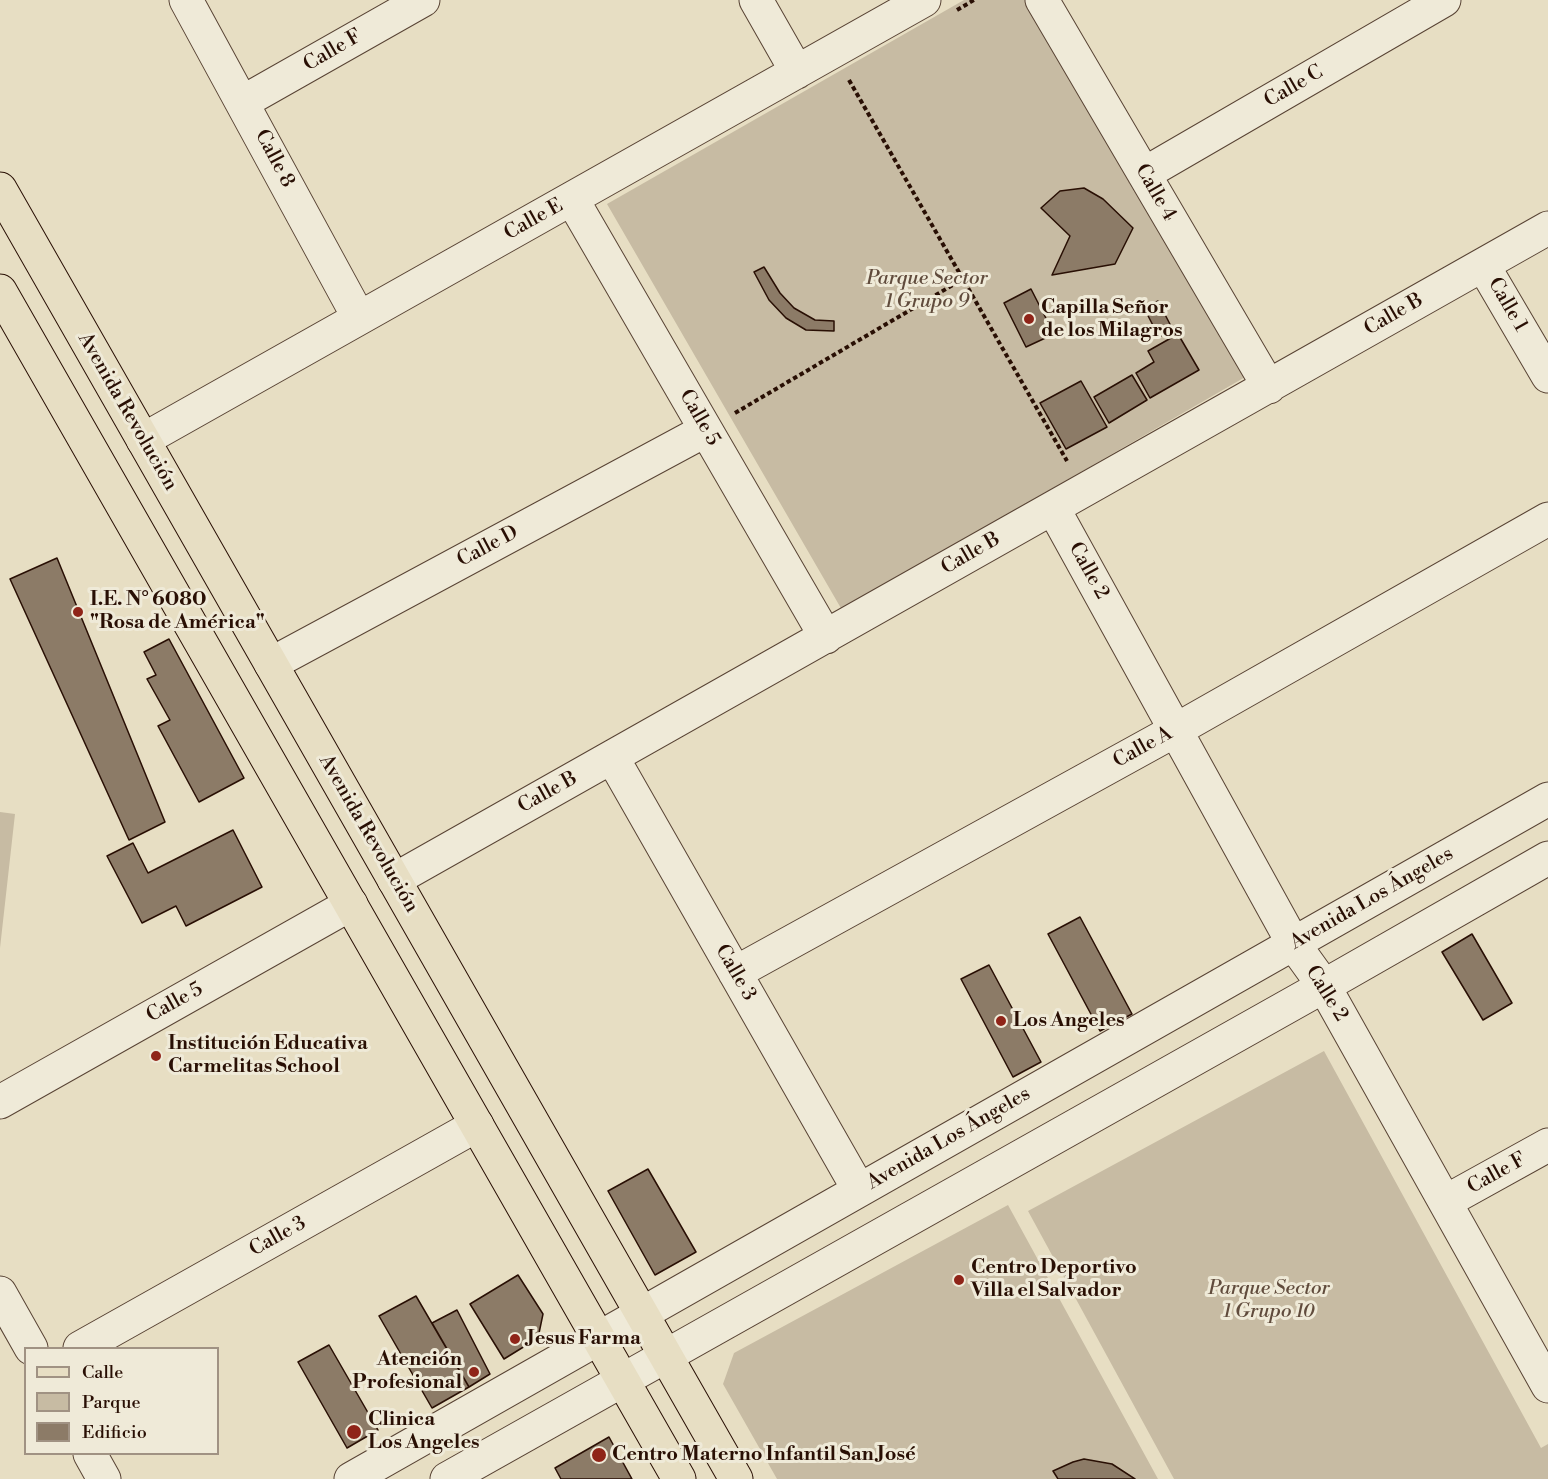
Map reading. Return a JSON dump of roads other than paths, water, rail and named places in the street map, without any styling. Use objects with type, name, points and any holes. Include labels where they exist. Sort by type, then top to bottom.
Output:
[{"type":"main road","name":"Avenida Revolución","points":[[0,189],[736,1479]]},
{"type":"main road","points":[[0,291],[679,1479]]},
{"type":"street","name":"Calle 8","points":[[186,0],[359,318]]},
{"type":"street","name":"Calle F","points":[[243,102],[423,0]]},
{"type":"street","points":[[756,0],[797,72]]},
{"type":"street","name":"Calle E","points":[[143,440],[924,0]]},
{"type":"street","name":"Calle 4","points":[[1042,0],[1269,387]]},
{"type":"street","name":"Calle C","points":[[1144,174],[1444,0]]},
{"type":"street","name":"Calle 5","points":[[572,199],[826,637]]},
{"type":"street","name":"Calle B","points":[[394,880],[1548,228]]},
{"type":"street","name":"Calle 1","points":[[1483,265],[1548,376]]},
{"type":"street","name":"Calle D","points":[[271,664],[706,430]]},
{"type":"street","name":"Calle 2","points":[[1053,508],[1293,944],[1324,986],[1548,1386]]},
{"type":"street","name":"Calle A","points":[[735,973],[1176,730],[1548,519]]},
{"type":"street","name":"Calle 3","points":[[612,757],[859,1190]]},
{"type":"street","name":"Avenida Los Ángeles","points":[[351,1479],[1548,799]]},
{"type":"street","points":[[447,1479],[1548,858]]},
{"type":"street","name":"Calle 5","points":[[0,1102],[351,904]]},
{"type":"street","name":"Calle 3","points":[[82,1347],[477,1125]]},
{"type":"street","name":"Calle F","points":[[1445,1202],[1548,1145]]},
{"type":"street","points":[[0,1293],[30,1347]]},
{"type":"street","points":[[91,1455],[104,1479]]},
{"type":"place","name":"Capilla Señor de los Milagros","points":[[1029,319]]},
{"type":"place","name":"I.E. N° 6080 \"Rosa de América\"","points":[[78,612]]},
{"type":"place","name":"Los Angeles","points":[[1001,1021]]},
{"type":"place","name":"Institución Educativa Carmelitas School","points":[[156,1056]]},
{"type":"place","name":"Centro Deportivo Villa el Salvador","points":[[959,1280]]},
{"type":"place","name":"Jesus Farma","points":[[515,1339]]},
{"type":"place","name":"Atención Profesional","points":[[474,1372]]},
{"type":"place","name":"Clinica Los Angeles","points":[[354,1432]]},
{"type":"place","name":"Centro Materno Infantil San José","points":[[599,1455]]},
{"type":"park label","name":"Parque Sector 1 Grupo 9","points":[[927,290]]},
{"type":"park label","name":"Parque Sector 1 Grupo 10","points":[[1269,1300]]}]
